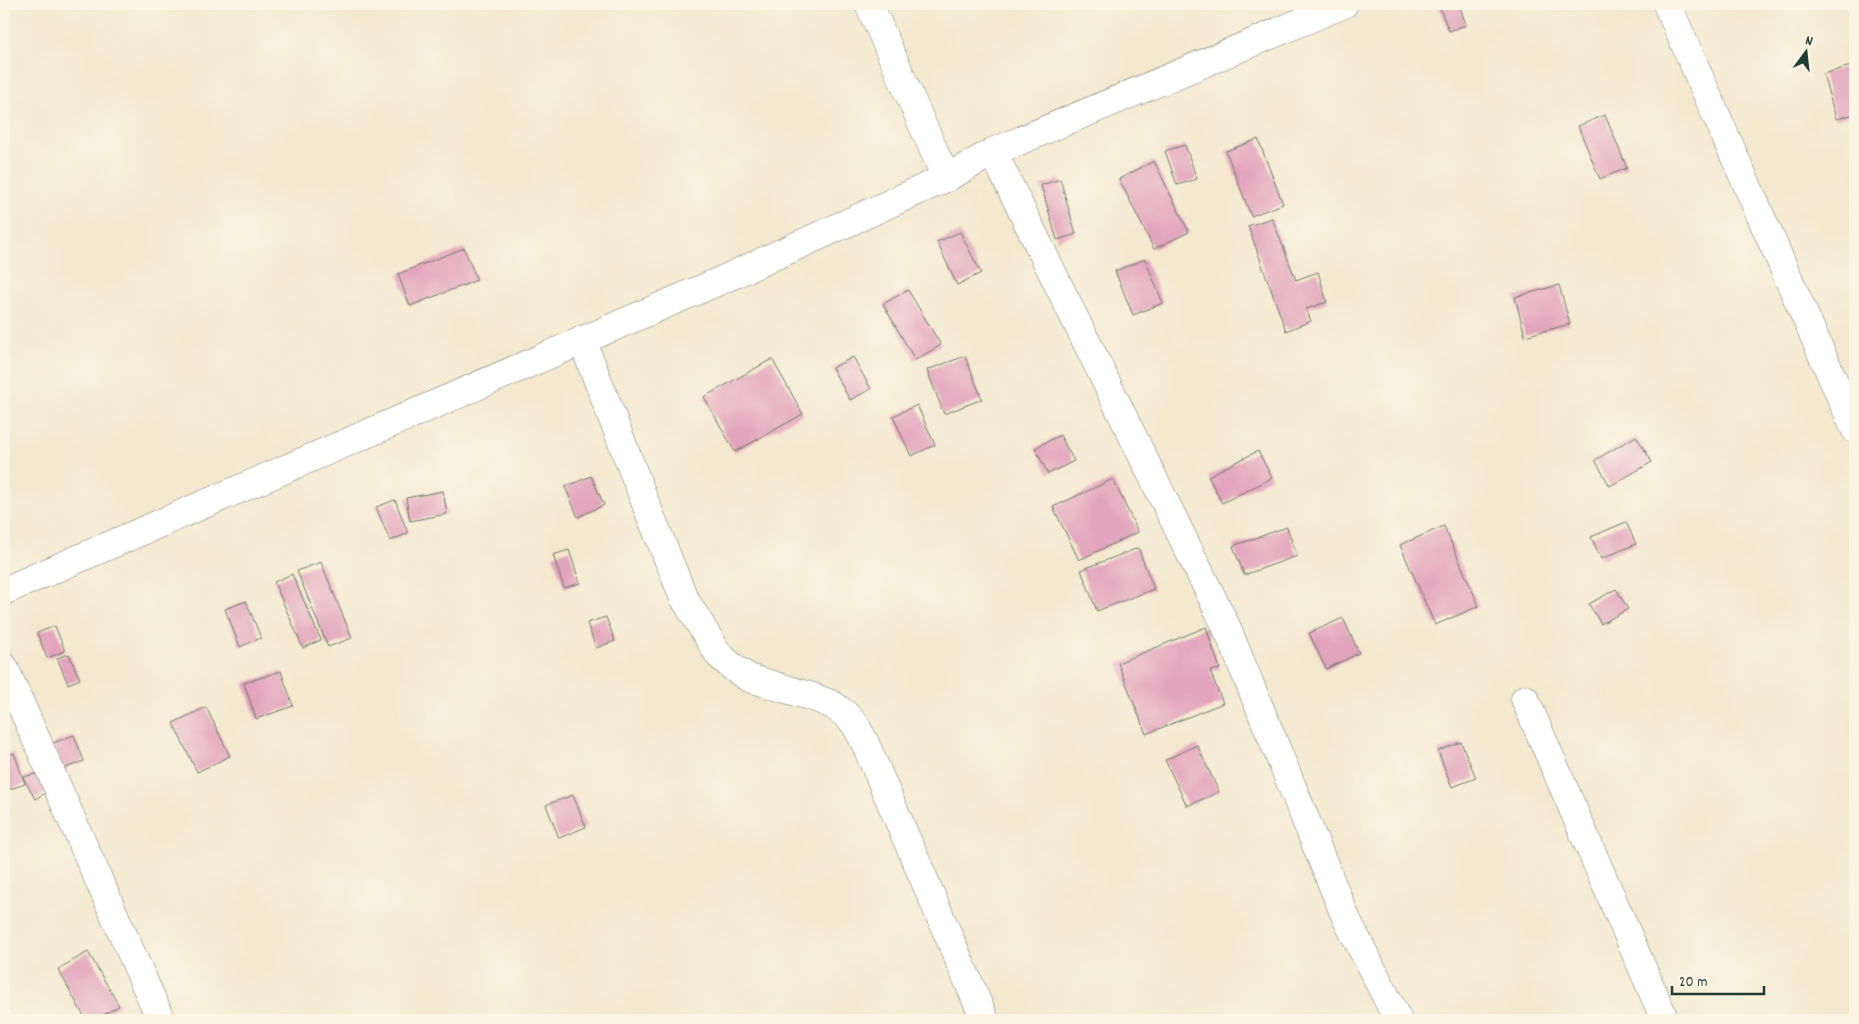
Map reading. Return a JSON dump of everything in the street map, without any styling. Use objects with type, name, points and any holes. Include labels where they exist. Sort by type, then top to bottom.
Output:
[{"type":"street","points":[[869,4],[946,178]]},
{"type":"street","points":[[4,591],[724,279],[946,178],[993,152],[1344,4]]},
{"type":"street","points":[[1667,4],[1855,429]]},
{"type":"street","points":[[993,152],[1226,626],[1346,918],[1398,1020]]},
{"type":"street","points":[[582,340],[684,598],[719,655],[735,669],[749,678],[832,704],[855,724],[865,743],[985,1020]]},
{"type":"street","points":[[4,666],[161,1020]]},
{"type":"street","points":[[1525,699],[1665,1020]]},
{"type":"building","points":[[1438,4],[1459,4],[1466,25],[1449,31]]},
{"type":"building","points":[[1855,65],[1855,114],[1836,119],[1823,74]]},
{"type":"building","points":[[1605,115],[1627,168],[1600,179],[1578,126]]},
{"type":"building","points":[[1258,139],[1283,204],[1251,216],[1226,151]]},
{"type":"building","points":[[1185,145],[1197,179],[1177,185],[1165,151]]},
{"type":"building","points":[[1154,161],[1189,232],[1154,249],[1119,179]]},
{"type":"building","points":[[1060,179],[1076,234],[1057,240],[1041,185]]},
{"type":"building","points":[[1272,218],[1296,280],[1318,272],[1327,302],[1306,309],[1311,321],[1286,331],[1248,226]]},
{"type":"building","points":[[960,232],[981,273],[957,285],[937,242]]},
{"type":"building","points":[[464,248],[477,280],[410,306],[398,274]]},
{"type":"building","points":[[1145,259],[1163,303],[1133,315],[1115,271]]},
{"type":"building","points":[[1559,285],[1570,324],[1525,336],[1515,297]]},
{"type":"building","points":[[908,290],[941,345],[915,360],[883,304]]},
{"type":"building","points":[[965,356],[982,399],[944,414],[927,370]]},
{"type":"building","points":[[853,357],[871,389],[850,400],[832,368]]},
{"type":"building","points":[[772,359],[803,414],[735,452],[704,397]]},
{"type":"building","points":[[917,405],[935,445],[911,456],[893,416]]},
{"type":"building","points":[[1060,435],[1074,461],[1048,474],[1035,448]]},
{"type":"building","points":[[1636,436],[1652,462],[1610,486],[1595,460]]},
{"type":"building","points":[[1258,451],[1272,478],[1222,503],[1208,476]]},
{"type":"building","points":[[591,476],[604,505],[578,517],[565,487]]},
{"type":"building","points":[[1113,479],[1138,532],[1079,560],[1053,507]]},
{"type":"building","points":[[443,491],[447,514],[410,521],[406,498]]},
{"type":"building","points":[[395,500],[408,533],[390,541],[376,507]]},
{"type":"building","points":[[1626,522],[1636,544],[1601,559],[1591,537]]},
{"type":"building","points":[[1444,526],[1479,606],[1435,625],[1400,545]]},
{"type":"building","points":[[1287,527],[1297,556],[1244,575],[1233,546]]},
{"type":"building","points":[[1138,548],[1154,589],[1097,611],[1081,570]]},
{"type":"building","points":[[569,550],[580,583],[564,588],[553,555]]},
{"type":"building","points":[[321,562],[352,638],[328,647],[297,571]]},
{"type":"building","points":[[292,574],[321,640],[303,648],[274,582]]},
{"type":"building","points":[[1616,589],[1628,609],[1601,624],[1589,604]]},
{"type":"building","points":[[246,601],[261,638],[240,647],[225,609]]},
{"type":"building","points":[[606,617],[615,641],[596,648],[587,623]]},
{"type":"building","points":[[1343,618],[1359,653],[1326,669],[1309,633]]},
{"type":"building","points":[[55,626],[65,651],[47,658],[37,633]]},
{"type":"building","points":[[1206,627],[1220,669],[1210,671],[1223,703],[1146,734],[1118,663]]},
{"type":"building","points":[[69,654],[80,679],[68,684],[57,658]]},
{"type":"building","points":[[281,671],[293,706],[256,719],[244,683]]},
{"type":"building","points":[[206,707],[230,756],[197,772],[173,723]]},
{"type":"building","points":[[74,735],[84,761],[63,769],[53,743]]},
{"type":"building","points":[[1461,742],[1476,778],[1452,787],[1438,751]]},
{"type":"building","points":[[1197,745],[1219,792],[1187,806],[1165,760]]},
{"type":"building","points":[[14,753],[25,784],[4,791],[4,756]]},
{"type":"building","points":[[40,773],[49,791],[35,799],[23,777]]},
{"type":"building","points":[[573,795],[586,827],[559,838],[546,805]]},
{"type":"building","points":[[88,952],[119,1006],[94,1020],[86,1020],[58,969]]}]
